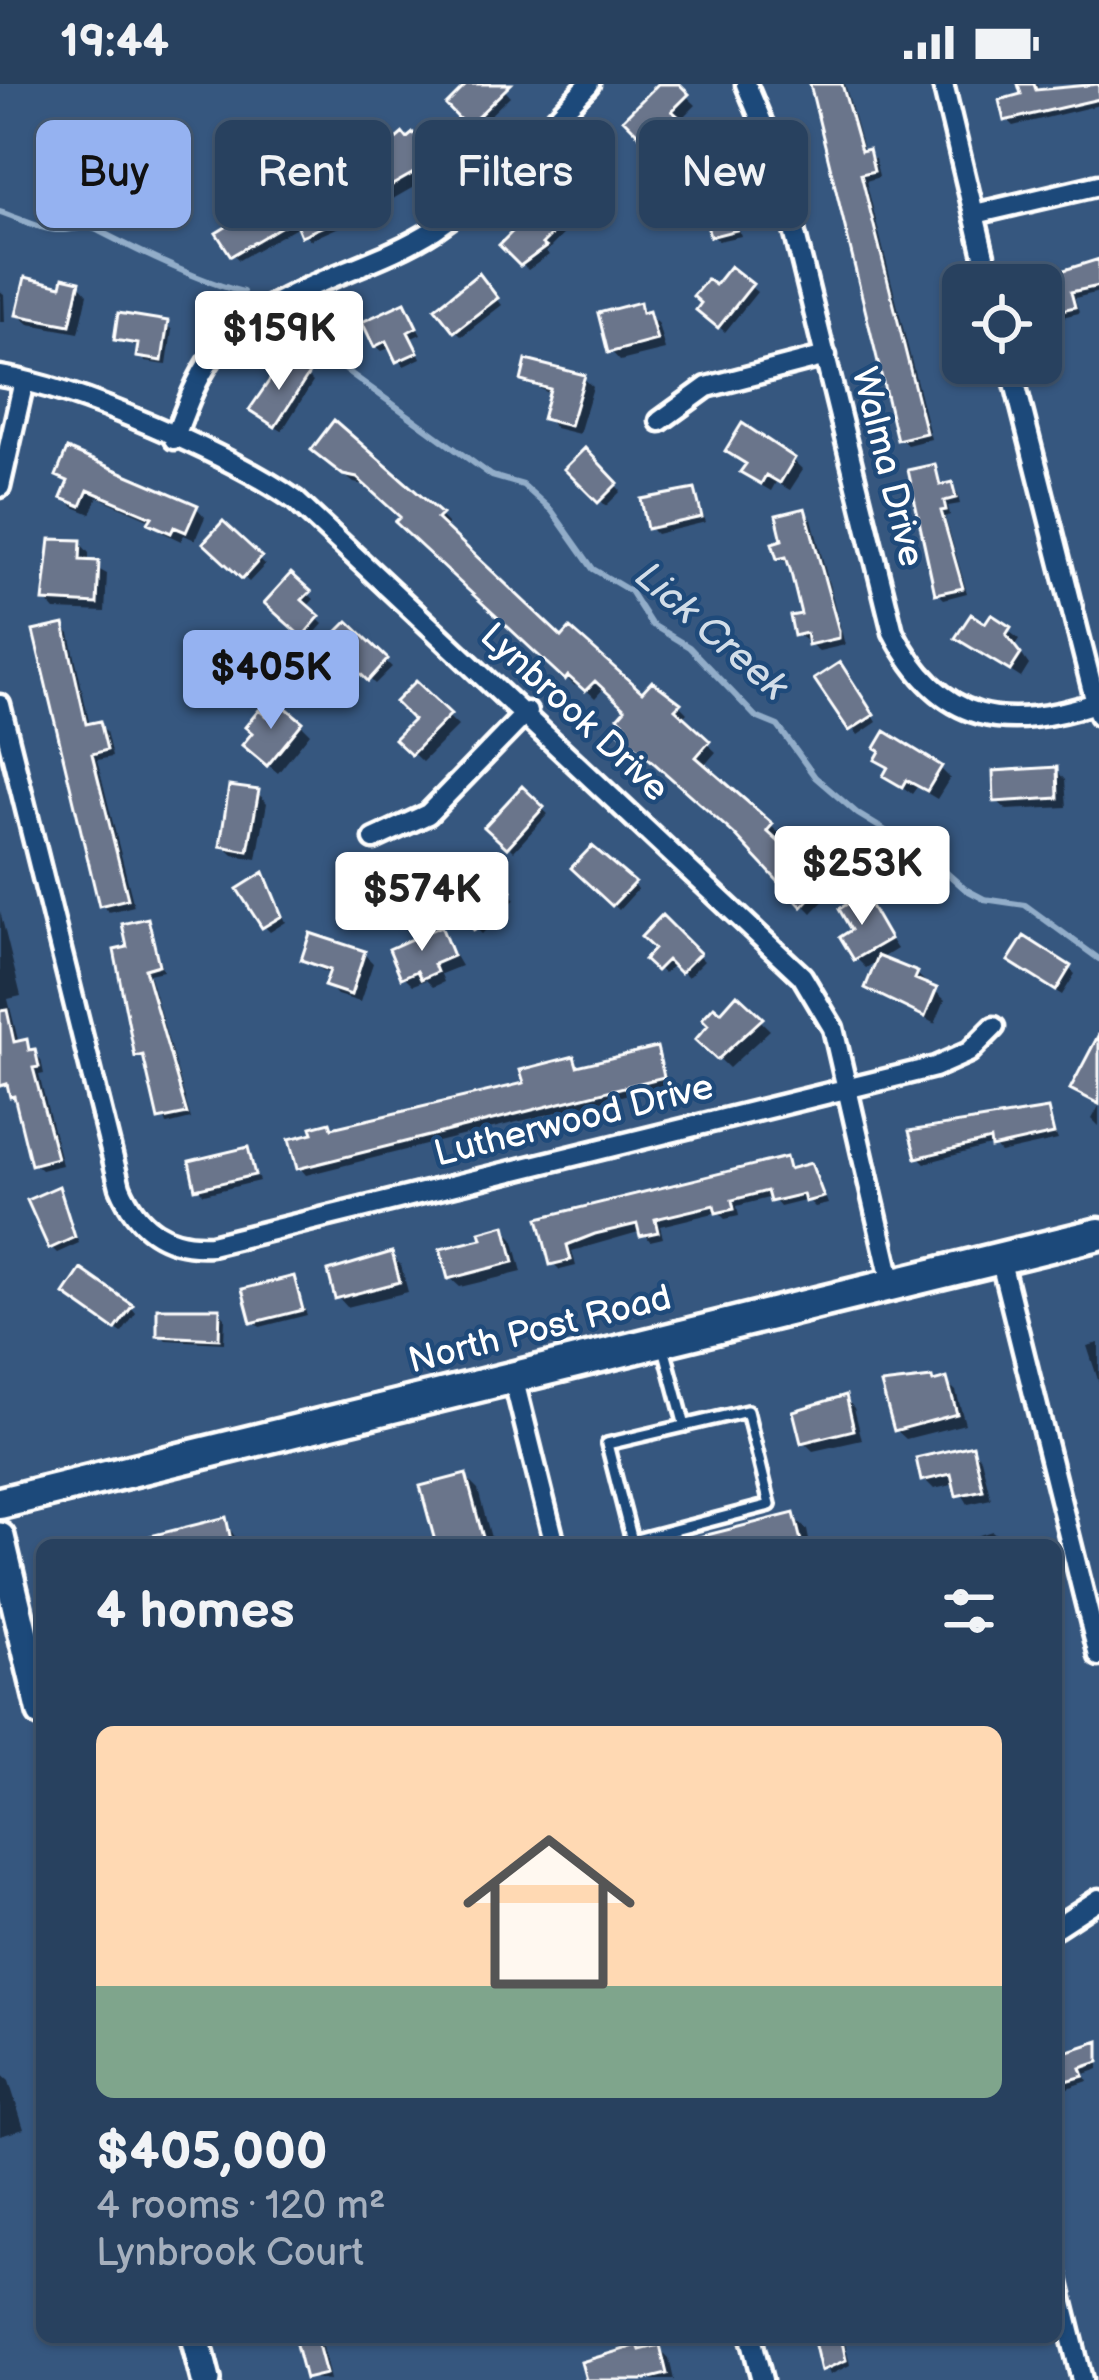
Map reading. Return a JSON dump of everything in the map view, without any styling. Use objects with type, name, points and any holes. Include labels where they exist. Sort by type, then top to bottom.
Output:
[{"type":"main road","name":"North Post Road","points":[[0,1503],[1099,1234]]},
{"type":"street","points":[[174,439],[203,370],[233,334],[278,304],[408,245],[462,210],[589,84]]},
{"type":"street","name":"Walma Drive","points":[[746,84],[775,153],[892,632],[909,665],[944,698],[994,718],[1036,719],[1098,707]]},
{"type":"street","points":[[944,84],[987,264]]},
{"type":"street","points":[[975,214],[1099,185]]},
{"type":"street","points":[[660,421],[706,387],[826,356]]},
{"type":"street","name":"Lynbrook Drive","points":[[0,376],[174,439],[247,471],[295,500],[802,976],[829,1018],[892,1284]]},
{"type":"street","points":[[0,487],[24,381]]},
{"type":"street","points":[[1015,384],[1098,707]]},
{"type":"street","name":"Lutherwood Drive","points":[[0,705],[119,1187],[129,1209],[159,1236],[212,1245],[846,1088],[949,1062],[978,1045],[994,1027]]},
{"type":"street","points":[[374,839],[428,814],[526,712]]},
{"type":"street","points":[[1000,1258],[1099,1656]]},
{"type":"street","points":[[513,1377],[554,1539]]},
{"type":"street","points":[[0,1537],[36,1688]]},
{"type":"street","points":[[1062,1923],[1099,1898]]},
{"type":"street","points":[[1062,2299],[1082,2380]]},
{"type":"street","points":[[197,2343],[206,2380]]},
{"type":"street","points":[[753,2343],[762,2380]]},
{"type":"lane","points":[[662,1340],[685,1426]]},
{"type":"lane","points":[[632,1539],[607,1444],[747,1411],[770,1504],[636,1539]]},
{"type":"building","points":[[467,84],[511,84],[474,120],[460,120],[446,105]]},
{"type":"building","points":[[658,84],[679,84],[689,94],[672,111],[679,117],[676,120],[639,120],[639,135],[623,119]]},
{"type":"building","points":[[810,84],[842,84],[861,151],[869,149],[874,171],[861,174],[926,433],[897,440]]},
{"type":"building","points":[[1018,84],[1034,84],[1036,90],[1099,84],[1099,99],[1004,121],[999,100],[1021,94]]},
{"type":"building","points":[[403,133],[407,138],[415,136],[415,172],[391,186],[391,143]]},
{"type":"building","points":[[224,228],[279,228],[231,256],[216,233]]},
{"type":"building","points":[[516,228],[558,228],[542,244],[546,247],[520,266],[499,245]]},
{"type":"building","points":[[708,228],[737,228],[737,230],[710,237]]},
{"type":"building","points":[[1099,259],[1099,286],[1071,292],[1075,307],[1062,310],[1062,271]]},
{"type":"building","points":[[730,266],[753,284],[718,328],[696,310],[701,303],[693,296],[707,279],[715,285]]},
{"type":"building","points":[[479,273],[498,298],[454,332],[435,308]]},
{"type":"building","points":[[25,277],[61,286],[63,277],[80,281],[70,325],[16,315]]},
{"type":"building","points":[[405,302],[417,327],[408,332],[418,352],[396,362],[386,341],[374,347],[362,322]]},
{"type":"building","points":[[640,302],[642,313],[649,311],[657,340],[608,353],[598,313]]},
{"type":"building","points":[[118,313],[168,321],[162,361],[136,357],[138,344],[114,340]]},
{"type":"building","points":[[285,358],[309,374],[275,427],[249,410]]},
{"type":"building","points":[[526,360],[585,375],[570,426],[542,419],[550,389],[521,381]]},
{"type":"building","points":[[334,420],[442,514],[437,519],[562,637],[570,628],[642,692],[652,681],[681,703],[675,709],[710,741],[696,757],[773,824],[767,831],[824,883],[802,907],[734,834],[619,732],[625,724],[618,717],[625,709],[595,681],[585,691],[568,676],[565,680],[395,522],[400,517],[357,478],[343,475],[311,450]]},
{"type":"building","points":[[742,423],[795,458],[780,483],[766,475],[761,484],[740,472],[746,464],[725,451]]},
{"type":"building","points":[[585,448],[618,483],[598,503],[564,469]]},
{"type":"building","points":[[67,449],[198,505],[186,532],[174,527],[171,533],[148,523],[152,517],[88,490],[81,506],[61,498],[68,481],[56,476]]},
{"type":"building","points":[[935,464],[940,485],[952,482],[956,498],[944,501],[946,510],[941,511],[963,588],[935,594],[908,470]]},
{"type":"building","points":[[695,489],[702,517],[647,529],[641,499]]},
{"type":"building","points":[[805,508],[839,631],[839,638],[808,645],[806,633],[794,636],[790,616],[801,614],[786,557],[777,559],[772,543],[782,540],[776,515]]},
{"type":"building","points":[[223,521],[262,557],[242,579],[203,543]]},
{"type":"building","points":[[50,539],[81,540],[80,560],[99,561],[97,604],[43,601]]},
{"type":"building","points":[[291,573],[311,591],[302,600],[320,616],[302,637],[264,603]]},
{"type":"building","points":[[971,614],[985,623],[991,614],[1011,627],[1006,635],[1021,654],[1010,671],[955,638]]},
{"type":"building","points":[[348,621],[388,659],[368,681],[327,642]]},
{"type":"building","points":[[64,624],[86,724],[100,721],[107,750],[92,754],[128,899],[99,906],[33,631]]},
{"type":"building","points":[[840,662],[874,715],[849,731],[814,679]]},
{"type":"building","points":[[416,681],[451,714],[411,755],[394,739],[413,720],[395,702]]},
{"type":"building","points":[[278,701],[303,722],[267,766],[242,745],[252,733],[245,727],[259,710],[266,716]]},
{"type":"building","points":[[885,731],[942,766],[927,791],[906,780],[902,787],[883,776],[888,767],[875,760],[880,751],[875,748]]},
{"type":"building","points":[[1057,767],[1058,798],[994,802],[993,771]]},
{"type":"building","points":[[229,786],[259,790],[248,851],[220,846]]},
{"type":"building","points":[[522,786],[544,807],[507,848],[484,827]]},
{"type":"building","points":[[592,846],[635,882],[612,906],[571,868]]},
{"type":"building","points":[[490,871],[512,891],[474,930],[452,909]]},
{"type":"building","points":[[264,872],[282,916],[262,928],[237,889]]},
{"type":"building","points":[[864,894],[890,939],[854,960],[840,937],[851,930],[839,909]]},
{"type":"building","points":[[662,915],[700,953],[680,973],[667,960],[656,971],[644,960],[654,949],[641,937]]},
{"type":"building","points":[[148,918],[159,965],[145,969],[187,1114],[158,1120],[143,1055],[135,1057],[114,950],[127,947],[122,924]]},
{"type":"building","points":[[441,926],[453,956],[434,964],[437,972],[421,979],[417,971],[401,978],[389,949]]},
{"type":"building","points":[[310,933],[365,951],[351,995],[324,986],[330,970],[301,960]]},
{"type":"building","points":[[1024,936],[1071,966],[1056,991],[1008,961]]},
{"type":"building","points":[[878,956],[918,972],[915,979],[937,988],[925,1017],[865,988]]},
{"type":"building","points":[[737,994],[763,1018],[717,1060],[695,1040],[708,1025],[702,1019],[714,1006],[721,1012]]},
{"type":"building","points":[[7,1010],[14,1042],[27,1039],[29,1050],[35,1049],[39,1067],[33,1068],[57,1158],[31,1165],[14,1096],[10,1097],[7,1084],[0,1086],[0,1011]]},
{"type":"building","points":[[1099,1034],[1099,1104],[1070,1089]]},
{"type":"building","points":[[657,1047],[664,1077],[297,1169],[289,1139],[313,1133],[311,1127],[330,1122],[332,1128],[524,1083],[520,1070],[574,1056],[577,1066]]},
{"type":"building","points":[[1048,1109],[1054,1134],[991,1148],[990,1140],[916,1158],[909,1131]]},
{"type":"building","points":[[248,1147],[255,1175],[195,1189],[189,1161]]},
{"type":"building","points":[[786,1157],[789,1169],[811,1163],[824,1197],[805,1202],[803,1194],[770,1202],[767,1191],[732,1200],[734,1209],[716,1213],[714,1205],[655,1219],[658,1232],[640,1236],[637,1224],[595,1234],[567,1245],[571,1260],[550,1265],[538,1218]]},
{"type":"building","points":[[59,1186],[75,1237],[49,1249],[27,1200]]},
{"type":"building","points":[[505,1225],[514,1262],[448,1279],[440,1249],[482,1239],[480,1232]]},
{"type":"building","points":[[392,1252],[400,1282],[335,1299],[328,1271]]},
{"type":"building","points":[[81,1269],[133,1305],[115,1330],[64,1294]]},
{"type":"building","points":[[294,1276],[303,1310],[251,1323],[242,1289]]},
{"type":"building","points":[[157,1308],[220,1308],[219,1339],[157,1336]]},
{"type":"building","points":[[932,1378],[933,1382],[947,1378],[957,1414],[894,1431],[881,1384]]},
{"type":"building","points":[[846,1395],[854,1430],[801,1443],[793,1411]]},
{"type":"building","points":[[973,1445],[983,1490],[956,1496],[951,1474],[921,1481],[916,1458]]},
{"type":"building","points":[[466,1474],[483,1539],[434,1539],[420,1486]]},
{"type":"building","points":[[794,1513],[800,1539],[691,1539]]},
{"type":"building","points":[[226,1517],[231,1539],[138,1539]]},
{"type":"building","points":[[1099,2041],[1099,2062],[1081,2068],[1084,2076],[1062,2082],[1062,2053]]},
{"type":"building","points":[[296,2343],[318,2343],[326,2374],[305,2379]]},
{"type":"building","points":[[814,2343],[842,2343],[846,2360],[821,2371]]},
{"type":"building","points":[[638,2345],[640,2350],[660,2345],[667,2374],[642,2380],[586,2380],[581,2362]]},
{"type":"waterway","name":"Lick Creek","points":[[0,212],[47,228],[94,229],[190,274],[243,292]]},
{"type":"waterway","name":"Lick Creek","points":[[292,331],[492,476],[523,485],[552,511],[593,569],[630,591],[651,624],[689,647],[756,717],[778,726],[815,777],[858,814],[930,858],[965,889],[984,899],[1025,905],[1099,959]]}]
